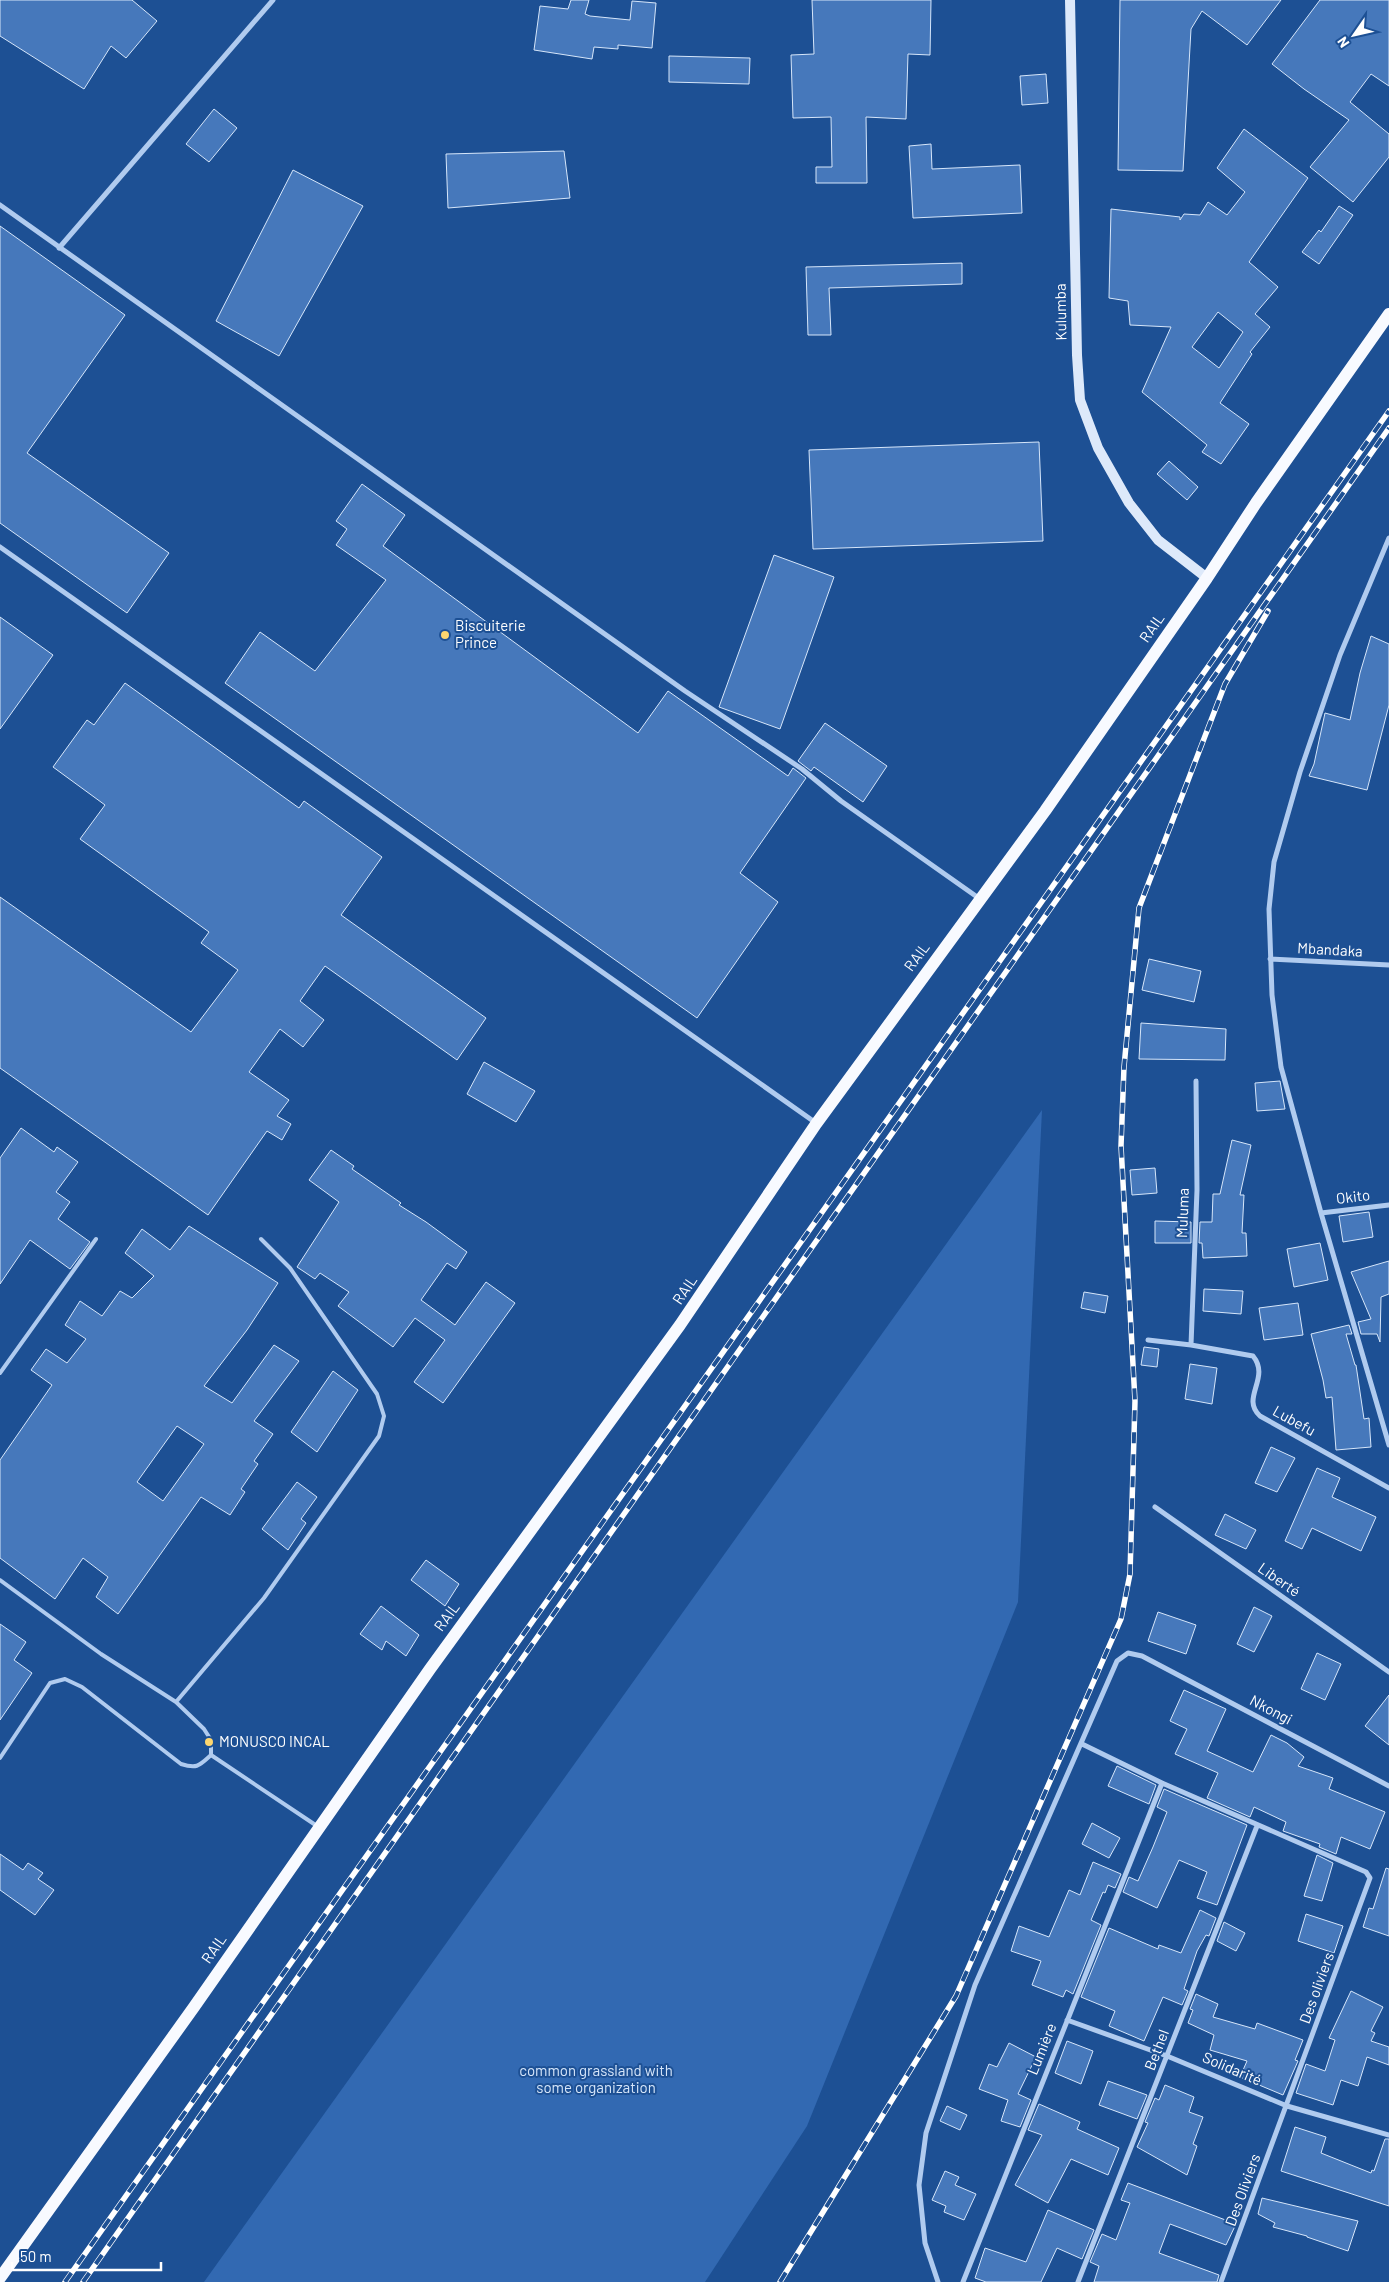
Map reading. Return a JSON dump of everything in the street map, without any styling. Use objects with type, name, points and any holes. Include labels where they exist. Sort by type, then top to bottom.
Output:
[{"type":"main road","name":"RAIL","points":[[0,2278],[430,1669],[680,1325],[816,1124],[1045,811],[1207,578],[1256,503],[1389,314]]},
{"type":"street","points":[[59,248],[272,0]]},
{"type":"street","name":"Kulumba","points":[[1070,0],[1077,355],[1080,400],[1098,448],[1129,503],[1158,540],[1207,578]]},
{"type":"street","points":[[0,205],[678,686],[802,769],[842,801],[980,899]]},
{"type":"street","points":[[1389,538],[1340,655],[1300,772],[1277,853],[1270,909],[1272,996],[1281,1067],[1321,1213],[1389,1445]]},
{"type":"street","points":[[0,547],[816,1124]]},
{"type":"street","name":"Mbandaka","points":[[1270,960],[1389,965]]},
{"type":"street","name":"Muluma","points":[[1190,1345],[1197,1190],[1196,1081]]},
{"type":"street","name":"Okito","points":[[1321,1213],[1389,1205]]},
{"type":"street","name":"Lubefu","points":[[1148,1340],[1253,1356],[1260,1364],[1260,1373],[1252,1401],[1254,1411],[1389,1488]]},
{"type":"street","name":"Liberté","points":[[1155,1507],[1389,1672]]},
{"type":"street","name":"Nkongi","points":[[1082,1744],[1117,1661],[1128,1653],[1142,1656],[1389,1786]]},
{"type":"street","points":[[938,2282],[925,2243],[919,2185],[926,2133],[975,1985],[1082,1744],[1257,1826]]},
{"type":"street","name":"Lumière","points":[[963,2282],[1162,1783]]},
{"type":"street","name":"Des oliviers","points":[[1257,1826],[1366,1872],[1370,1878],[1287,2106]]},
{"type":"street","name":"Bethel","points":[[1078,2282],[1257,1826]]},
{"type":"street","name":"Solidarité","points":[[1067,2020],[1167,2056],[1287,2106],[1389,2135]]},
{"type":"street","name":"Des Oliviers","points":[[1222,2282],[1287,2106]]},
{"type":"lane","points":[[0,1374],[96,1239]]},
{"type":"lane","points":[[176,1702],[264,1598],[379,1436],[384,1416],[377,1394],[372,1386],[290,1268],[261,1239]]},
{"type":"lane","points":[[0,1580],[101,1654],[176,1702],[204,1729],[211,1740],[211,1755],[200,1765],[193,1768],[181,1764],[90,1692],[65,1679],[50,1683],[0,1758]]},
{"type":"lane","points":[[211,1755],[319,1828]]},
{"type":"green space","name":"common grassland with some organization","points":[[1042,1110],[1018,1602],[807,2126],[705,2282],[204,2282]]},
{"type":"building","points":[[0,0],[132,0],[157,21],[126,58],[111,46],[84,89],[0,36]]},
{"type":"building","points":[[571,0],[589,0],[585,14],[590,16],[630,20],[632,1],[656,3],[652,48],[618,45],[618,49],[594,47],[592,59],[534,50],[540,6],[568,9]]},
{"type":"building","points":[[812,0],[931,0],[930,55],[908,54],[906,119],[866,117],[867,183],[816,183],[816,167],[832,167],[831,117],[793,118],[791,55],[814,54]]},
{"type":"building","points":[[1120,0],[1281,0],[1247,45],[1202,11],[1191,29],[1183,171],[1118,170]]},
{"type":"building","points":[[1320,0],[1389,0],[1389,86],[1371,74],[1350,102],[1389,134],[1389,157],[1353,202],[1310,167],[1349,120],[1272,64]]},
{"type":"building","points":[[669,56],[750,58],[749,84],[669,82]]},
{"type":"building","points":[[1046,74],[1048,103],[1022,105],[1020,76]]},
{"type":"building","points":[[214,109],[237,128],[209,162],[186,144]]},
{"type":"building","points":[[1244,129],[1308,178],[1249,262],[1278,287],[1255,314],[1270,327],[1250,352],[1252,354],[1220,403],[1249,424],[1221,464],[1202,452],[1207,445],[1142,392],[1171,327],[1130,325],[1128,301],[1109,298],[1111,209],[1180,217],[1180,220],[1184,214],[1200,215],[1208,202],[1227,215],[1245,192],[1217,168]],"holes":[[[1218,312],[1243,332],[1219,368],[1192,347]]]},
{"type":"building","points":[[931,144],[932,169],[1020,165],[1022,213],[913,218],[909,146]]},
{"type":"building","points":[[564,151],[570,198],[448,208],[446,154]]},
{"type":"building","points":[[293,170],[363,206],[279,356],[216,321]]},
{"type":"building","points":[[1339,206],[1353,215],[1319,264],[1302,252],[1319,230],[1321,232]]},
{"type":"building","points":[[0,226],[125,315],[27,453],[169,553],[127,613],[0,523]]},
{"type":"building","points":[[962,263],[962,284],[829,288],[831,335],[808,335],[806,267]]},
{"type":"building","points":[[1039,442],[1043,541],[813,549],[809,450]]},
{"type":"building","points":[[1169,461],[1198,487],[1187,500],[1157,474]]},
{"type":"building","points":[[362,484],[405,515],[383,546],[638,733],[668,691],[788,776],[793,768],[806,778],[740,873],[778,902],[697,1018],[225,683],[260,632],[315,671],[386,580],[336,545],[347,529],[336,521]]},
{"type":"building","points":[[774,555],[834,577],[780,729],[719,707]]},
{"type":"building","points":[[0,617],[53,655],[0,729]]},
{"type":"building","points":[[1371,636],[1389,644],[1389,705],[1367,790],[1309,776],[1314,764],[1325,713],[1350,720],[1360,673]]},
{"type":"building","points":[[125,683],[299,808],[304,801],[382,857],[341,915],[486,1018],[457,1060],[325,966],[300,1001],[324,1020],[303,1047],[280,1029],[249,1072],[289,1100],[277,1116],[291,1124],[282,1140],[267,1131],[208,1215],[0,1068],[0,897],[191,1032],[238,970],[201,943],[209,932],[80,839],[105,805],[53,767],[87,720],[94,725]]},
{"type":"building","points":[[825,723],[887,766],[863,802],[814,767],[811,771],[798,761]]},
{"type":"building","points":[[1149,959],[1201,971],[1194,1002],[1142,990]]},
{"type":"building","points":[[1141,1023],[1226,1029],[1225,1060],[1139,1059]]},
{"type":"building","points":[[484,1062],[535,1091],[516,1122],[467,1094]]},
{"type":"building","points":[[1280,1081],[1285,1109],[1257,1111],[1255,1083]]},
{"type":"building","points":[[21,1128],[54,1152],[57,1147],[78,1162],[56,1192],[70,1202],[58,1219],[90,1242],[70,1269],[30,1240],[0,1284],[0,1158]]},
{"type":"building","points":[[1232,1140],[1251,1145],[1240,1195],[1244,1195],[1242,1233],[1246,1233],[1247,1256],[1203,1258],[1202,1243],[1199,1243],[1200,1222],[1212,1222],[1213,1194],[1220,1194]]},
{"type":"building","points":[[331,1150],[354,1166],[352,1169],[401,1203],[399,1205],[467,1252],[456,1269],[447,1263],[421,1300],[455,1325],[486,1282],[515,1303],[443,1403],[414,1382],[445,1340],[415,1318],[393,1347],[338,1306],[349,1292],[320,1273],[315,1279],[297,1267],[339,1202],[309,1180]]},
{"type":"building","points":[[1155,1168],[1157,1193],[1132,1195],[1130,1170]]},
{"type":"building","points":[[1369,1212],[1373,1237],[1343,1242],[1339,1216]]},
{"type":"building","points":[[1155,1221],[1191,1222],[1191,1243],[1155,1243]]},
{"type":"building","points":[[189,1226],[278,1283],[247,1330],[204,1386],[232,1403],[274,1345],[299,1361],[254,1421],[273,1434],[254,1461],[258,1464],[241,1489],[245,1492],[230,1515],[201,1497],[118,1614],[96,1597],[108,1577],[83,1558],[55,1599],[0,1558],[0,1460],[52,1385],[31,1370],[46,1349],[67,1363],[86,1339],[65,1325],[80,1301],[102,1316],[120,1291],[132,1298],[154,1276],[125,1253],[142,1229],[170,1250]],"holes":[[[177,1426],[204,1444],[163,1501],[137,1482]]]},
{"type":"building","points":[[1320,1243],[1328,1280],[1294,1287],[1287,1249]]},
{"type":"building","points":[[1389,1261],[1389,1294],[1381,1297],[1380,1342],[1377,1334],[1361,1334],[1358,1322],[1371,1319],[1351,1272]]},
{"type":"building","points":[[1204,1289],[1243,1291],[1241,1314],[1203,1311]]},
{"type":"building","points":[[1084,1292],[1108,1296],[1105,1313],[1081,1308]]},
{"type":"building","points":[[1298,1303],[1303,1335],[1264,1340],[1259,1308]]},
{"type":"building","points":[[1349,1325],[1352,1334],[1346,1334],[1356,1365],[1364,1419],[1369,1418],[1371,1447],[1336,1450],[1332,1397],[1326,1398],[1311,1334]]},
{"type":"building","points":[[1144,1347],[1159,1349],[1157,1367],[1141,1365]]},
{"type":"building","points":[[1190,1364],[1217,1368],[1212,1404],[1185,1399]]},
{"type":"building","points":[[333,1371],[358,1390],[317,1452],[291,1432]]},
{"type":"building","points":[[1271,1447],[1295,1458],[1277,1492],[1255,1483]]},
{"type":"building","points":[[1317,1468],[1340,1478],[1332,1497],[1376,1517],[1361,1551],[1312,1528],[1302,1549],[1285,1541]]},
{"type":"building","points":[[297,1482],[317,1497],[301,1519],[306,1523],[288,1550],[262,1529]]},
{"type":"building","points":[[1225,1514],[1256,1530],[1246,1549],[1215,1535]]},
{"type":"building","points":[[426,1560],[459,1584],[445,1606],[411,1580]]},
{"type":"building","points":[[381,1606],[419,1635],[406,1656],[386,1641],[382,1650],[360,1634]]},
{"type":"building","points":[[1254,1607],[1272,1616],[1254,1652],[1237,1644]]},
{"type":"building","points":[[1158,1612],[1196,1625],[1186,1654],[1148,1641]]},
{"type":"building","points":[[0,1624],[26,1642],[14,1660],[32,1673],[0,1720]]},
{"type":"building","points":[[1317,1653],[1341,1664],[1325,1700],[1301,1689]]},
{"type":"building","points":[[1184,1690],[1226,1709],[1207,1751],[1253,1772],[1271,1735],[1287,1743],[1304,1757],[1298,1766],[1333,1778],[1329,1789],[1385,1812],[1370,1849],[1341,1837],[1336,1854],[1319,1847],[1320,1844],[1283,1831],[1286,1822],[1254,1807],[1250,1817],[1207,1798],[1218,1773],[1175,1754],[1187,1729],[1170,1721]]},
{"type":"building","points":[[1389,1695],[1389,1745],[1365,1726]]},
{"type":"building","points":[[1117,1766],[1156,1785],[1149,1804],[1108,1786]]},
{"type":"building","points":[[1164,1789],[1247,1825],[1217,1905],[1197,1898],[1207,1872],[1179,1860],[1157,1908],[1123,1892],[1129,1877],[1138,1881],[1167,1812],[1157,1807]]},
{"type":"building","points":[[1092,1823],[1120,1838],[1109,1858],[1082,1844]]},
{"type":"building","points":[[0,1854],[23,1870],[28,1863],[43,1873],[38,1879],[54,1890],[35,1915],[0,1890]]},
{"type":"building","points":[[1317,1855],[1333,1863],[1322,1901],[1304,1896]]},
{"type":"building","points":[[1093,1862],[1121,1874],[1115,1888],[1108,1885],[1105,1893],[1103,1892],[1091,1920],[1101,1925],[1073,1994],[1066,1990],[1063,1997],[1032,1985],[1041,1961],[1011,1951],[1019,1926],[1049,1937],[1069,1890],[1080,1895]]},
{"type":"building","points":[[1386,1868],[1389,1869],[1389,1936],[1363,1927],[1369,1908],[1373,1909]]},
{"type":"building","points":[[1200,1910],[1216,1918],[1209,1936],[1206,1935],[1197,1951],[1184,1989],[1188,1991],[1182,2005],[1163,1997],[1144,2041],[1109,2026],[1115,2011],[1081,1997],[1109,1928],[1158,1949],[1159,1945],[1181,1953]]},
{"type":"building","points":[[1306,1914],[1343,1926],[1334,1953],[1298,1941]]},
{"type":"building","points":[[1224,1922],[1245,1933],[1236,1951],[1217,1941]]},
{"type":"building","points":[[1351,1991],[1383,2007],[1371,2031],[1375,2033],[1371,2041],[1389,2047],[1389,2065],[1367,2057],[1358,2086],[1341,2080],[1333,2105],[1296,2093],[1306,2064],[1325,2071],[1335,2040],[1329,2038]]},
{"type":"building","points":[[1196,1994],[1218,2004],[1213,2017],[1255,2029],[1257,2023],[1303,2040],[1295,2060],[1298,2061],[1283,2095],[1240,2077],[1247,2061],[1210,2050],[1214,2035],[1188,2023],[1193,2010],[1190,2009]]},
{"type":"building","points":[[1067,2041],[1093,2051],[1081,2084],[1055,2073]]},
{"type":"building","points":[[1009,2043],[1036,2057],[1018,2094],[1031,2100],[1020,2127],[1001,2121],[1008,2100],[979,2089],[989,2064],[997,2067]]},
{"type":"building","points":[[1108,2081],[1147,2095],[1137,2119],[1099,2105]]},
{"type":"building","points":[[1165,2085],[1194,2097],[1189,2112],[1203,2117],[1193,2144],[1197,2146],[1187,2175],[1137,2147],[1148,2123],[1145,2122],[1155,2098],[1159,2100]]},
{"type":"building","points":[[1039,2104],[1080,2122],[1077,2129],[1119,2148],[1108,2175],[1071,2159],[1048,2203],[1015,2185],[1042,2135],[1028,2130]]},
{"type":"building","points":[[947,2106],[967,2115],[960,2130],[940,2121]]},
{"type":"building","points":[[1295,2127],[1326,2137],[1321,2153],[1371,2173],[1372,2170],[1374,2171],[1385,2139],[1389,2139],[1389,2206],[1281,2171]]},
{"type":"building","points":[[945,2171],[959,2177],[955,2185],[976,2194],[964,2220],[944,2212],[946,2206],[932,2200]]},
{"type":"building","points":[[1128,2183],[1236,2224],[1226,2245],[1170,2224],[1159,2253],[1219,2275],[1217,2282],[1094,2282],[1099,2266],[1090,2262],[1102,2234],[1116,2240],[1130,2203],[1121,2200]]},
{"type":"building","points":[[1262,2198],[1358,2221],[1348,2251],[1307,2236],[1273,2227],[1275,2223],[1258,2214]]},
{"type":"building","points":[[1048,2210],[1094,2230],[1082,2259],[1057,2248],[1041,2282],[986,2282],[975,2278],[985,2248],[1026,2262]]},
{"type":"railway","points":[[65,2282],[1389,411]]},
{"type":"railway","points":[[83,2282],[1389,428]]},
{"type":"railway","points":[[780,2282],[956,1996],[1121,1619],[1130,1574],[1135,1401],[1121,1146],[1124,1067],[1139,908],[1225,684],[1268,611]]},
{"type":"place","name":"Biscuiterie Prince","points":[[445,635]]},
{"type":"place","name":"MONUSCO INCAL","points":[[209,1742]]}]
